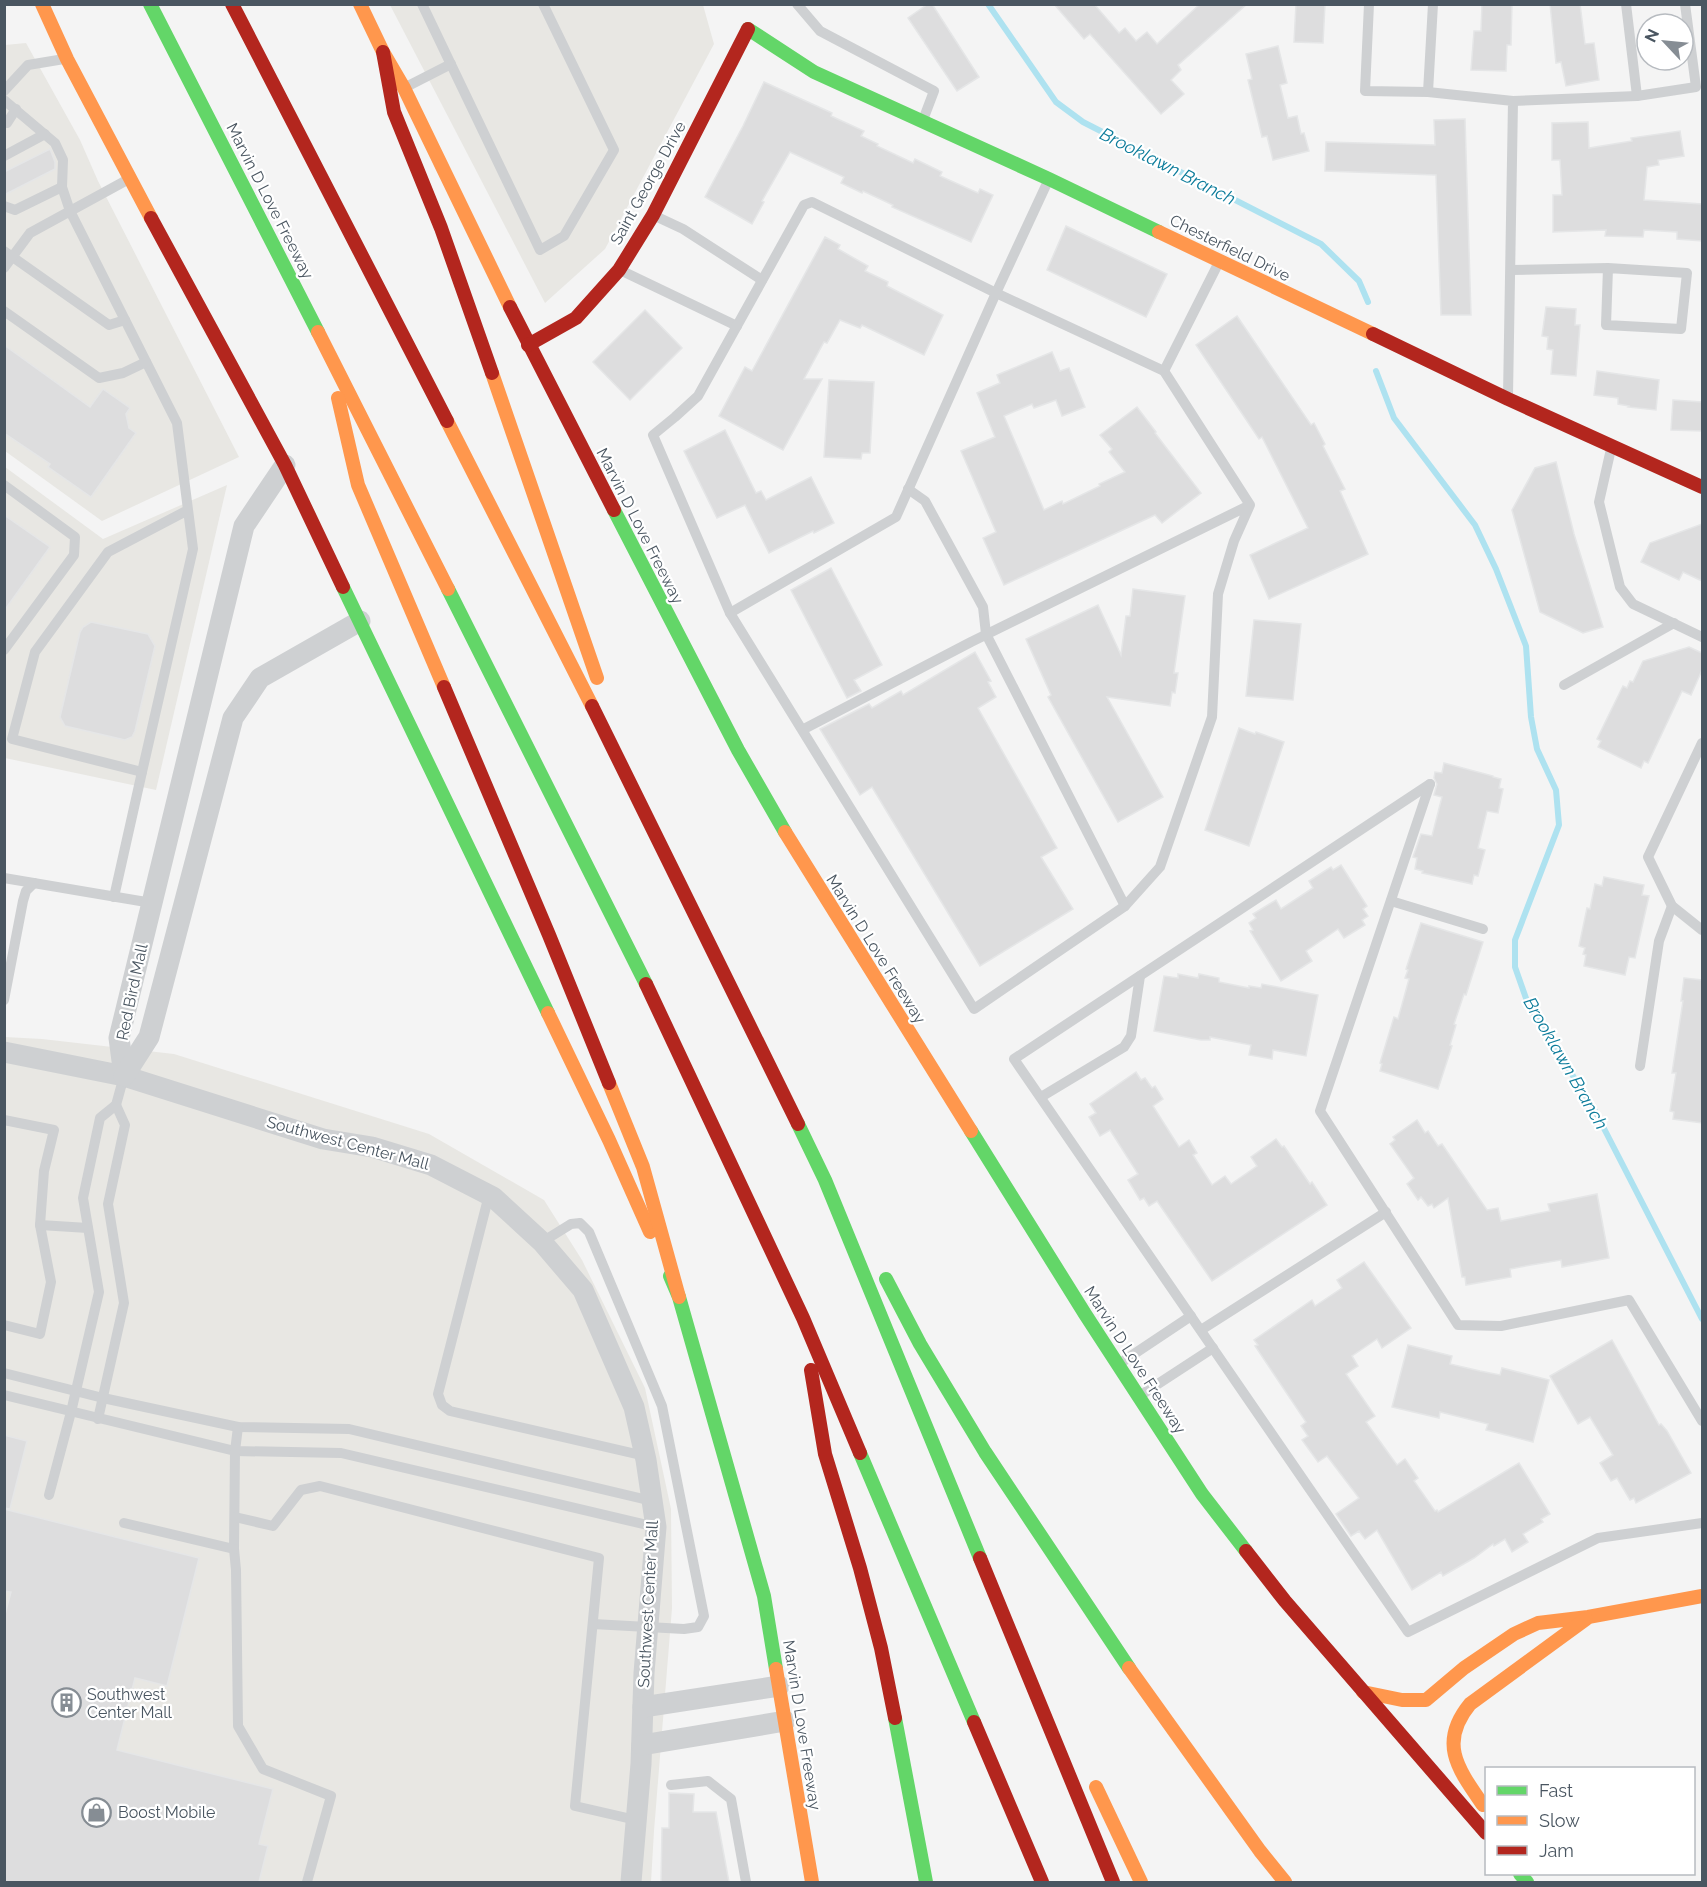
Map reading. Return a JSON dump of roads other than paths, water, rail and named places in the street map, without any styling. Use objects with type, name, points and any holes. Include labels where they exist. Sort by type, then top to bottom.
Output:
[{"type":"main road","name":"Marvin D Love Freeway","points":[[150,4],[616,921],[695,1084],[802,1318],[1042,1882]]},
{"type":"main road","points":[[232,4],[400,328],[617,756],[825,1180],[1113,1882]]},
{"type":"main road","name":"Marvin D Love Freeway","points":[[360,4],[383,52],[404,88],[528,345],[738,750],[798,855],[1118,1365],[1202,1494],[1285,1601],[1485,1832]]},
{"type":"main road","name":"Marvin D Love Freeway","points":[[43,6],[67,59],[130,179],[285,465],[604,1130],[679,1297],[764,1596],[812,1882]]},
{"type":"main road","points":[[741,13],[748,29]]},
{"type":"main road","name":"Chesterfield Drive","points":[[748,29],[814,72],[1049,179],[1508,399],[1702,487]]},
{"type":"main road","name":"Saint George Drive","points":[[528,345],[576,318],[619,270],[653,215],[748,29]]},
{"type":"main road","points":[[383,52],[394,112],[448,250],[531,483],[603,696],[617,756]]},
{"type":"main road","points":[[327,349],[358,485],[549,935],[643,1167],[679,1297]]},
{"type":"main road","points":[[825,1180],[849,1204],[854,1215]]},
{"type":"main road","points":[[880,1266],[920,1344],[985,1452],[1121,1657],[1260,1851],[1285,1882]]},
{"type":"main road","points":[[802,1318],[825,1454],[860,1568],[881,1648],[926,1882]]},
{"type":"main road","points":[[1363,1692],[1402,1700],[1426,1700],[1464,1668],[1514,1634],[1538,1623],[1588,1617],[1702,1596]]},
{"type":"main road","points":[[1485,1809],[1463,1776],[1454,1755],[1453,1737],[1458,1719],[1470,1704],[1588,1617]]},
{"type":"main road","points":[[1029,1675],[1071,1745]]},
{"type":"main road","points":[[1089,1775],[1141,1882]]},
{"type":"street","name":"Red Bird Mall","points":[[124,1076],[119,1038],[244,526],[285,465]]},
{"type":"street","name":"Red Bird Mall","points":[[124,1076],[149,1037],[233,718],[260,678],[360,621]]},
{"type":"street","name":"Southwest Center Mall","points":[[5,1052],[124,1076],[323,1139],[372,1147],[431,1165],[489,1195],[542,1242],[583,1290],[634,1407],[645,1456],[656,1527],[631,1882]]},
{"type":"street","name":"Southwest Center Mall","points":[[643,1707],[779,1686]]},
{"type":"street","points":[[642,1745],[785,1721]]},
{"type":"lane","points":[[422,4],[540,250],[564,236],[614,150],[543,4]]},
{"type":"lane","points":[[797,4],[820,31],[934,91],[922,122]]},
{"type":"lane","points":[[1369,4],[1365,91],[1428,92],[1513,101],[1637,96],[1695,87],[1684,4]]},
{"type":"lane","points":[[1428,92],[1433,4]]},
{"type":"lane","points":[[1626,4],[1637,96]]},
{"type":"lane","points":[[4,91],[28,65],[67,59]]},
{"type":"lane","points":[[404,88],[451,64]]},
{"type":"lane","points":[[4,100],[55,143],[63,160],[62,187],[70,211],[177,423],[193,549],[114,897]]},
{"type":"lane","points":[[1508,399],[1512,270],[1513,101]]},
{"type":"lane","points":[[7,123],[16,109]]},
{"type":"lane","points":[[4,156],[45,134]]},
{"type":"lane","points":[[4,268],[9,254],[30,233],[130,179]]},
{"type":"lane","points":[[730,613],[896,517],[1049,179]]},
{"type":"lane","points":[[4,206],[15,210],[62,187]]},
{"type":"lane","points":[[812,202],[1164,371],[1250,505],[1234,541],[1218,594],[1212,717],[1160,867],[1125,906],[974,1009],[730,613],[653,435],[698,396],[804,205],[812,202]]},
{"type":"lane","points":[[653,215],[683,229],[762,280]]},
{"type":"lane","points":[[9,254],[109,325],[125,320]]},
{"type":"lane","points":[[1164,371],[1220,261]]},
{"type":"lane","points":[[1512,270],[1608,268],[1687,273],[1681,329],[1606,325],[1608,268]]},
{"type":"lane","points":[[619,270],[737,326]]},
{"type":"lane","points":[[4,311],[99,378],[123,373],[146,362]]},
{"type":"lane","points":[[1611,445],[1599,502],[1620,587],[1633,604],[1702,637]]},
{"type":"lane","points":[[4,485],[75,537],[74,555],[4,650]]},
{"type":"lane","points":[[908,489],[925,501],[983,608],[986,634],[1125,906]]},
{"type":"lane","points":[[802,730],[986,634],[1250,505]]},
{"type":"lane","points":[[142,772],[12,739],[35,652],[108,552],[188,510]]},
{"type":"lane","points":[[1564,685],[1674,623]]},
{"type":"lane","points":[[1702,743],[1647,857],[1672,906],[1702,930]]},
{"type":"lane","points":[[1702,1421],[1629,1300],[1501,1326],[1458,1325],[1320,1111],[1430,784],[1014,1059],[1408,1632],[1598,1538],[1702,1523]]},
{"type":"lane","points":[[4,878],[152,903]]},
{"type":"lane","points":[[4,1000],[23,902],[27,891],[34,883]]},
{"type":"lane","points":[[1391,901],[1483,928]]},
{"type":"lane","points":[[1640,1066],[1659,941],[1672,906]]},
{"type":"lane","points":[[1041,1097],[1124,1047],[1131,1036],[1140,976]]},
{"type":"lane","points":[[49,1495],[99,1292],[83,1198],[100,1118],[116,1105],[124,1076]]},
{"type":"lane","points":[[98,1419],[124,1303],[108,1204],[125,1125],[116,1105]]},
{"type":"lane","points":[[4,1120],[54,1130],[44,1171],[40,1225],[51,1282],[40,1334],[4,1325]]},
{"type":"lane","points":[[489,1195],[438,1394],[442,1405],[450,1411],[645,1456]]},
{"type":"lane","points":[[1201,1330],[1386,1212]]},
{"type":"lane","points":[[542,1242],[571,1224],[580,1223],[589,1232],[662,1406],[704,1616],[698,1627],[684,1629],[592,1624]]},
{"type":"lane","points":[[40,1225],[88,1228]]},
{"type":"lane","points":[[1118,1365],[1191,1316]]},
{"type":"lane","points":[[1139,1397],[1213,1348]]},
{"type":"lane","points":[[4,1373],[103,1398],[238,1427],[349,1429],[652,1502]]},
{"type":"lane","points":[[4,1395],[235,1451],[341,1453],[656,1527]]},
{"type":"lane","points":[[238,1427],[235,1451],[234,1549],[238,1726],[263,1769],[330,1796],[307,1882]]},
{"type":"lane","points":[[236,1517],[273,1526],[301,1490],[320,1486],[599,1558],[575,1806],[636,1820]]},
{"type":"lane","points":[[124,1523],[234,1549]]},
{"type":"lane","points":[[671,1785],[708,1782],[732,1799],[746,1882]]},
{"type":"waterway","name":"Brooklawn Branch","points":[[988,4],[1056,102],[1083,122],[1321,244],[1359,281],[1368,302]]},
{"type":"waterway","name":"Brooklawn Branch","points":[[1376,371],[1394,418],[1475,525],[1496,569],[1526,646],[1531,717],[1537,749],[1556,790],[1559,825],[1515,940],[1515,967],[1528,1004],[1595,1111],[1702,1319]]},
{"type":"place","name":"Southwest Center Mall","points":[[66,1703]]},
{"type":"place","name":"Boost Mobile","points":[[97,1812]]}]
